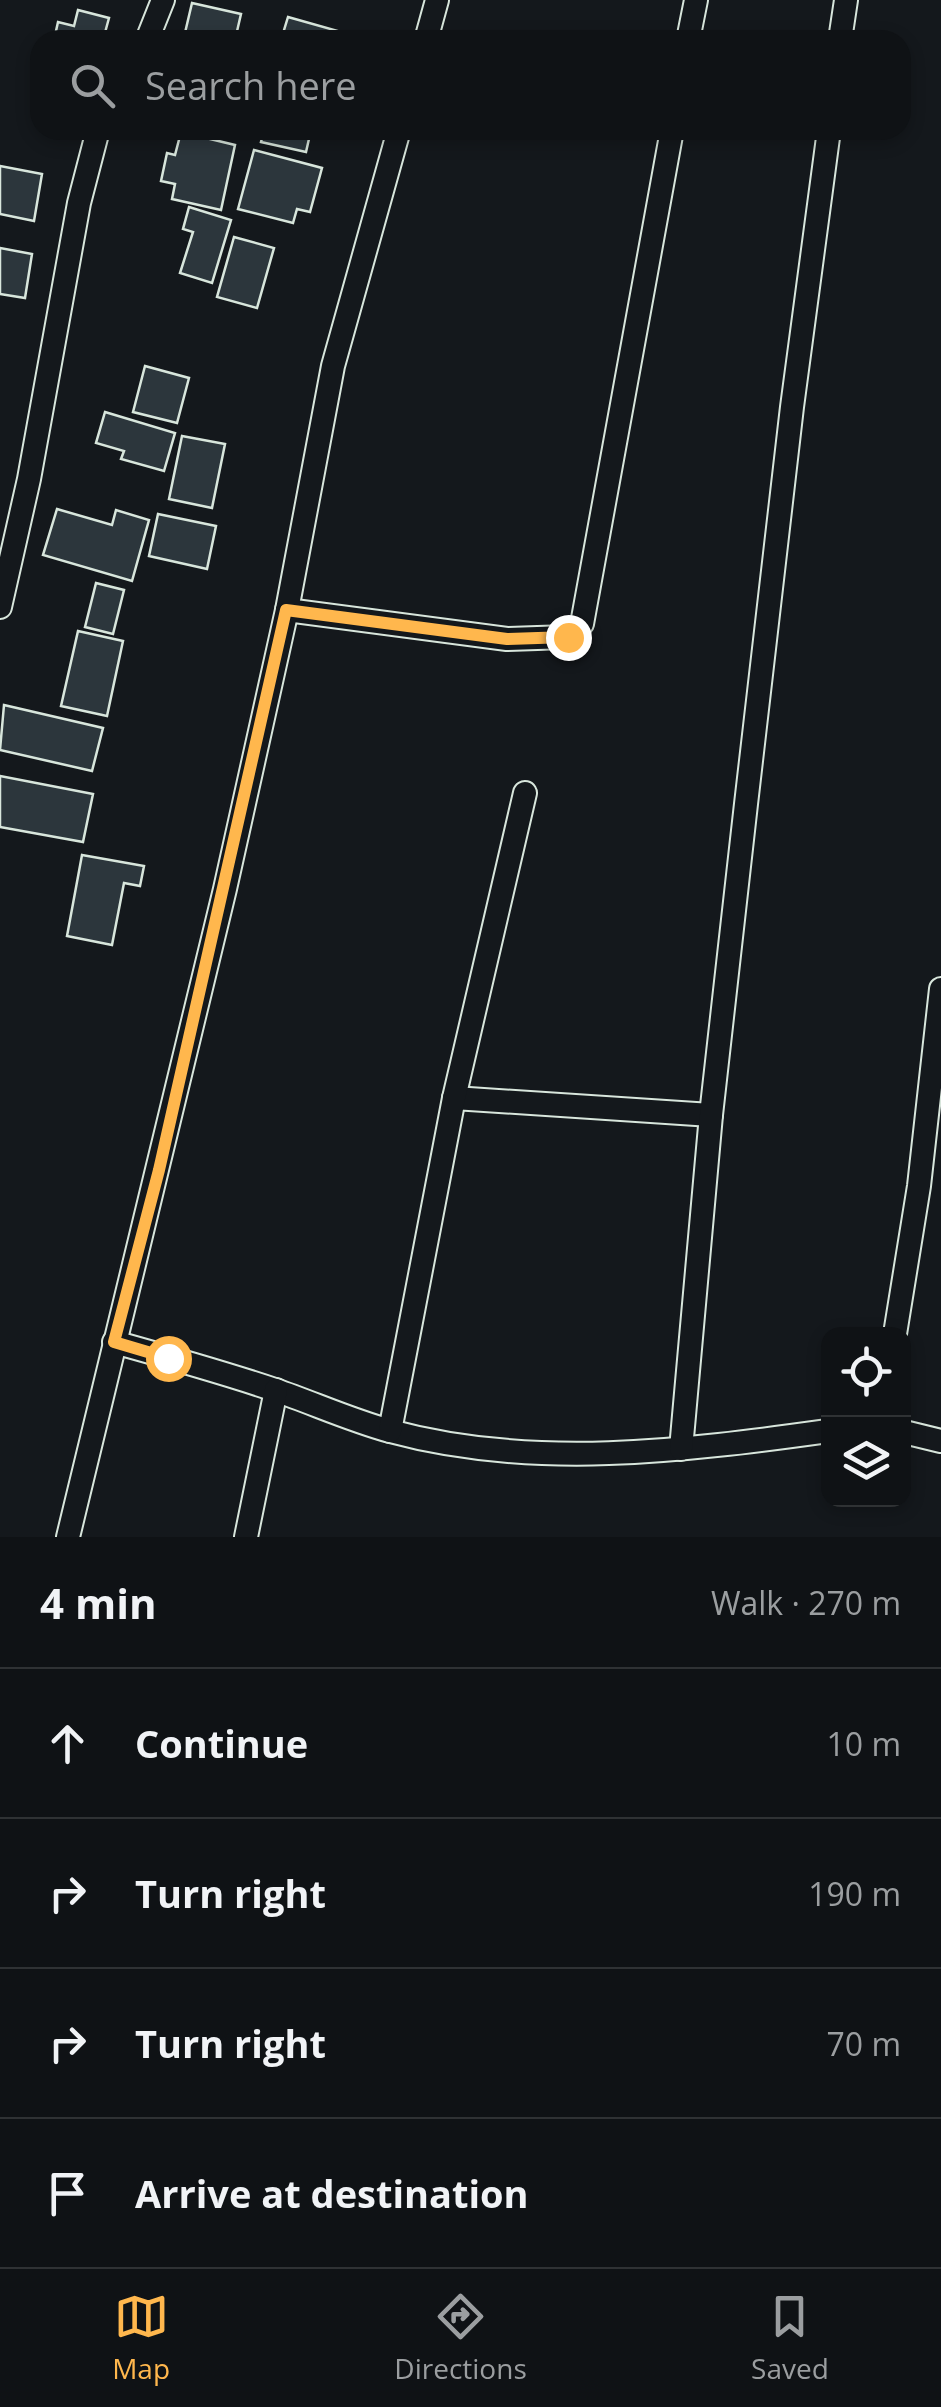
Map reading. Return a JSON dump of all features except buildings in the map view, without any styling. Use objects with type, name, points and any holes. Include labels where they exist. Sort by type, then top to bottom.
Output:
[{"type":"street","points":[[151,30],[163,0]]},
{"type":"street","points":[[429,30],[437,0]]},
{"type":"street","points":[[690,30],[696,0]]},
{"type":"street","points":[[842,30],[846,0]]},
{"type":"street","points":[[0,607],[96,140]]},
{"type":"street","points":[[68,1537],[159,1170],[286,610],[334,366],[395,140]]},
{"type":"street","points":[[286,610],[507,639],[568,637],[582,624],[670,140]]},
{"type":"street","points":[[681,1449],[711,1115],[792,406],[828,140]]},
{"type":"street","points":[[390,1431],[454,1098],[525,793]]},
{"type":"street","points":[[896,1327],[919,1186],[941,988]]},
{"type":"street","points":[[454,1098],[711,1115]]},
{"type":"street","points":[[114,1342],[276,1390],[390,1431],[455,1444],[536,1452],[637,1454],[821,1432]]},
{"type":"street","points":[[246,1537],[276,1390]]},
{"type":"street","points":[[911,1434],[941,1440]]},
{"type":"route","points":[[168,1358],[114,1342],[159,1170],[286,610],[507,639],[568,637]]}]
